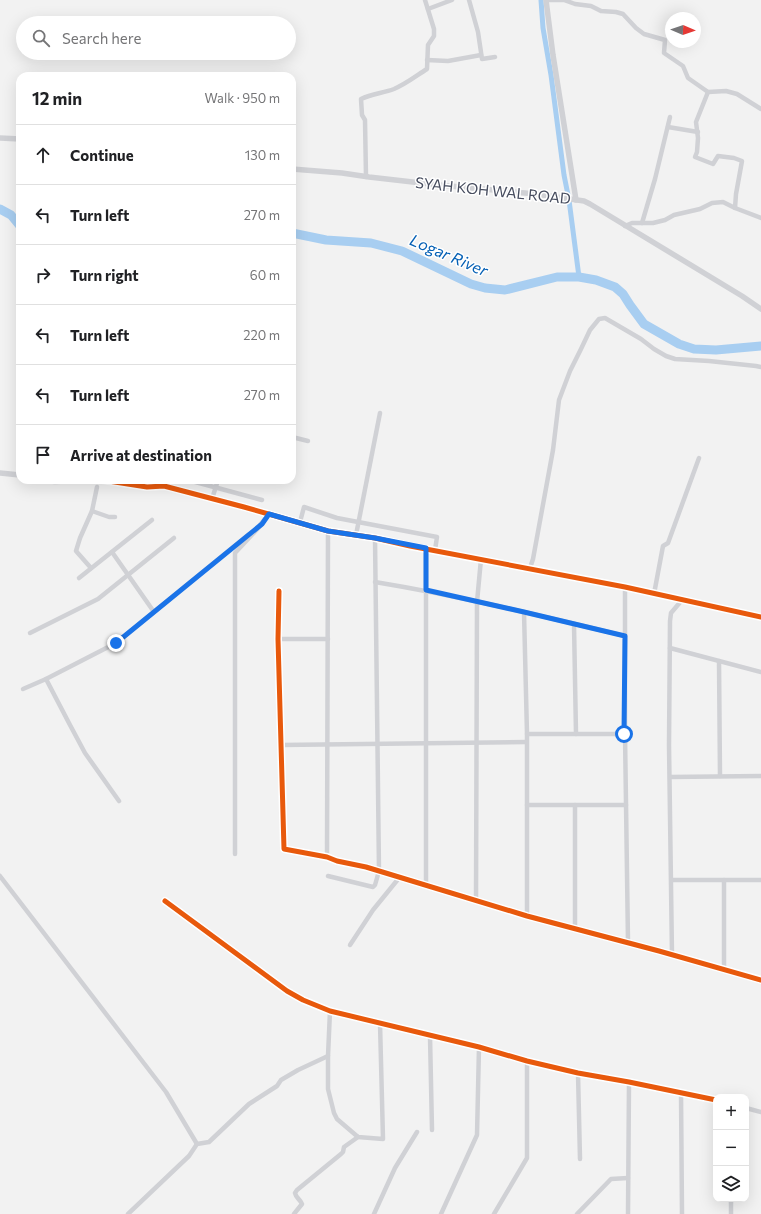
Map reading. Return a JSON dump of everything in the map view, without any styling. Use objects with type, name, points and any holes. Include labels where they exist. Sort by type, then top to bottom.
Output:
[{"type":"street","points":[[366,177],[365,120],[362,115],[361,99],[393,89],[408,82],[427,69],[428,45],[434,36],[434,29],[425,0]]},
{"type":"street","points":[[428,9],[452,0]]},
{"type":"street","points":[[469,0],[478,32],[482,59],[495,57]]},
{"type":"street","points":[[574,200],[546,0],[564,0],[575,4],[591,6],[601,11],[623,14],[644,34],[664,40],[664,53],[682,66],[688,78],[708,92],[726,91],[737,94],[761,109]]},
{"type":"street","points":[[427,60],[448,61],[481,55]]},
{"type":"street","points":[[708,92],[696,122],[698,132],[697,152],[695,157],[713,164],[718,156],[734,158],[742,161],[735,208]]},
{"type":"street","points":[[642,223],[655,179],[670,116]]},
{"type":"street","points":[[668,127],[698,132]]},
{"type":"street","points":[[0,138],[16,139]]},
{"type":"street","name":"SYAH KOH WAL ROAD","points":[[296,169],[536,194],[590,204],[761,309]]},
{"type":"street","points":[[625,226],[632,224],[653,223],[665,220],[674,215],[700,209],[712,203],[723,202],[761,218]]},
{"type":"street","points":[[531,567],[553,450],[559,400],[570,371],[590,330],[599,319],[606,318],[641,339],[654,349],[675,359],[710,360],[761,367]]},
{"type":"street","points":[[356,535],[380,414]]},
{"type":"street","points":[[296,438],[308,441]]},
{"type":"street","points":[[655,592],[664,546],[668,543],[699,458]]},
{"type":"street","points":[[0,473],[16,475]]},
{"type":"street","points":[[128,484],[147,487],[164,486],[300,522],[328,531],[375,538],[481,559],[531,567],[655,592],[682,600],[761,617]]},
{"type":"street","points":[[202,484],[262,500]]},
{"type":"street","points":[[212,499],[216,484]]},
{"type":"street","points":[[92,568],[76,552],[80,538],[92,511],[97,487]]},
{"type":"street","points":[[300,522],[304,507],[337,518],[437,537],[435,550]]},
{"type":"street","points":[[92,511],[109,517],[115,517]]},
{"type":"street","points":[[235,854],[235,553],[262,524],[269,514]]},
{"type":"street","points":[[79,578],[152,520]]},
{"type":"street","points":[[23,688],[46,679],[116,643],[262,524]]},
{"type":"street","points":[[327,857],[328,531]]},
{"type":"street","points":[[30,633],[98,599],[174,538]]},
{"type":"street","points":[[328,876],[373,888],[379,872],[375,538]]},
{"type":"street","points":[[426,548],[426,886]]},
{"type":"street","points":[[112,552],[154,612]]},
{"type":"street","points":[[476,901],[477,602],[481,559]]},
{"type":"street","points":[[376,582],[426,590],[625,636]]},
{"type":"street","points":[[626,587],[624,734],[628,942]]},
{"type":"street","points":[[279,591],[278,639],[284,849],[327,857],[527,916],[628,942],[761,980]]},
{"type":"street","points":[[672,955],[670,621],[671,613],[682,600]]},
{"type":"street","points":[[524,612],[527,916]]},
{"type":"street","points":[[574,624],[576,734]]},
{"type":"street","points":[[278,639],[328,639]]},
{"type":"street","points":[[670,648],[761,672]]},
{"type":"street","points":[[719,661],[720,776]]},
{"type":"street","points":[[46,679],[85,753],[119,801]]},
{"type":"street","points":[[526,734],[624,734]]},
{"type":"street","points":[[281,745],[327,746],[526,742]]},
{"type":"street","points":[[670,777],[761,776]]},
{"type":"street","points":[[527,805],[626,805]]},
{"type":"street","points":[[575,805],[576,929]]},
{"type":"street","points":[[0,876],[166,1092],[197,1144]]},
{"type":"street","points":[[350,945],[373,910],[399,878]]},
{"type":"street","points":[[672,880],[761,880]]},
{"type":"street","points":[[724,880],[724,970]]},
{"type":"street","points":[[165,901],[286,991],[330,1011],[479,1047],[527,1061],[578,1073],[713,1099]]},
{"type":"street","points":[[330,1011],[328,1089],[337,1119],[358,1137],[383,1139],[380,1023]]},
{"type":"street","points":[[430,1036],[432,1130]]},
{"type":"street","points":[[441,1214],[477,1135],[479,1047]]},
{"type":"street","points":[[128,1214],[189,1156],[197,1144],[209,1142],[249,1104],[277,1086],[281,1080],[328,1056]]},
{"type":"street","points":[[494,1214],[527,1158],[527,1061]]},
{"type":"street","points":[[578,1073],[580,1159]]},
{"type":"street","points":[[628,1214],[629,1082]]},
{"type":"street","points":[[681,1092],[682,1214]]},
{"type":"street","points":[[749,1109],[761,1112]]},
{"type":"street","points":[[374,1214],[395,1168],[417,1132]]},
{"type":"street","points":[[294,1214],[302,1204],[301,1201],[295,1196],[297,1190],[341,1154],[344,1147],[358,1137]]},
{"type":"street","points":[[577,1214],[611,1180],[614,1178],[628,1178]]},
{"type":"street","points":[[731,1202],[731,1214]]},
{"type":"waterway","points":[[541,0],[543,28],[579,277]]},
{"type":"waterway","name":"Logar River","points":[[0,209],[11,215],[16,221]]},
{"type":"waterway","name":"Logar River","points":[[296,234],[326,240],[371,243],[402,251],[471,284],[485,288],[505,290],[557,277],[579,277],[596,280],[615,287],[623,294],[644,324],[679,344],[694,349],[716,350],[761,346]]},
{"type":"cycle path","points":[[128,484],[147,487],[164,486],[328,531],[375,538],[625,587],[761,617]]},
{"type":"cycle path","points":[[279,591],[278,639],[284,849],[327,857],[337,861],[366,867],[527,916],[761,980]]},
{"type":"cycle path","points":[[165,901],[287,991],[303,1000],[330,1011],[479,1047],[527,1061],[578,1073],[713,1099]]},
{"type":"route","points":[[116,643],[262,524],[269,514],[328,531],[426,548],[426,590],[625,636],[624,734]]}]
